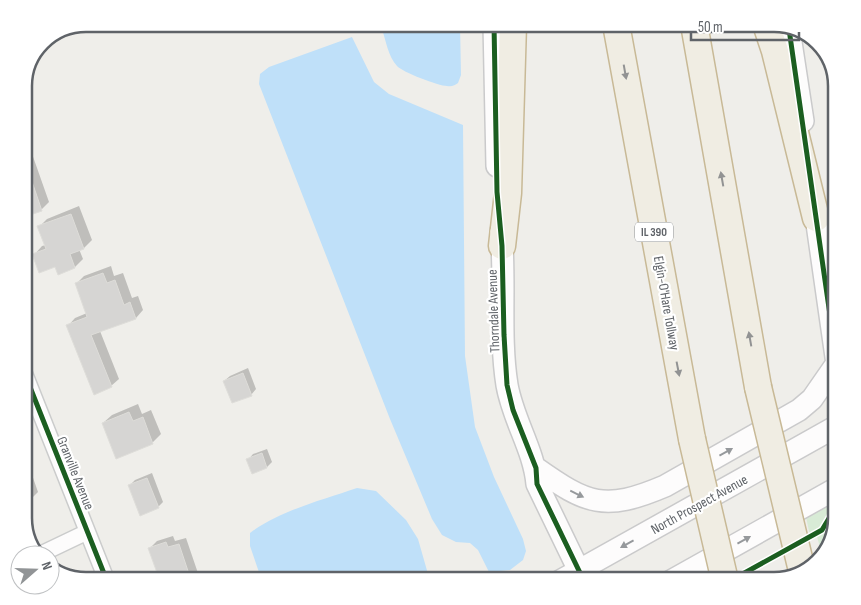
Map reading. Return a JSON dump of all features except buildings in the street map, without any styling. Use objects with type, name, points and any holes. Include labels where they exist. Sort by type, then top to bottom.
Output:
[{"type":"highway","points":[[502,246],[508,193],[513,32]]},
{"type":"highway","name":"Elgin-O'Hare Tollway","points":[[617,32],[692,440],[723,572]]},
{"type":"highway","points":[[695,32],[758,387],[801,565]]},
{"type":"highway","points":[[769,32],[816,218]]},
{"type":"street","name":"Thorndale Avenue","points":[[494,32],[498,192],[507,385],[513,410],[536,468],[537,484],[579,572]]},
{"type":"street","points":[[790,35],[828,293]]},
{"type":"street","points":[[536,468],[588,500],[607,502],[642,496],[665,486],[799,410],[812,399],[828,376]]},
{"type":"street","name":"Granville Avenue","points":[[33,394],[104,572]]},
{"type":"street","name":"North Prospect Avenue","points":[[588,572],[828,431]]},
{"type":"street","points":[[687,572],[828,493]]},
{"type":"street","points":[[60,545],[88,532]]},
{"type":"green space","points":[[828,505],[826,536],[820,547],[816,533],[810,536],[806,517]]},
{"type":"water","points":[[383,32],[460,32],[461,75],[458,83],[455,85],[437,84],[400,69],[389,53]]},
{"type":"water","points":[[352,37],[374,82],[389,94],[463,125],[465,356],[475,427],[494,477],[523,539],[526,551],[523,560],[510,570],[489,572],[478,550],[470,543],[456,542],[442,535],[432,519],[390,419],[259,84],[260,74],[269,67]]},
{"type":"water","points":[[357,488],[376,491],[406,520],[418,539],[427,572],[259,572],[250,546],[250,533],[274,518]]},
{"type":"cycle path","points":[[494,32],[497,192],[502,246],[507,385],[513,410],[536,468],[537,484],[580,572]]},
{"type":"cycle path","points":[[790,35],[828,301]]},
{"type":"cycle path","points":[[33,395],[103,572]]},
{"type":"cycle path","points":[[746,572],[822,530],[828,520]]}]
